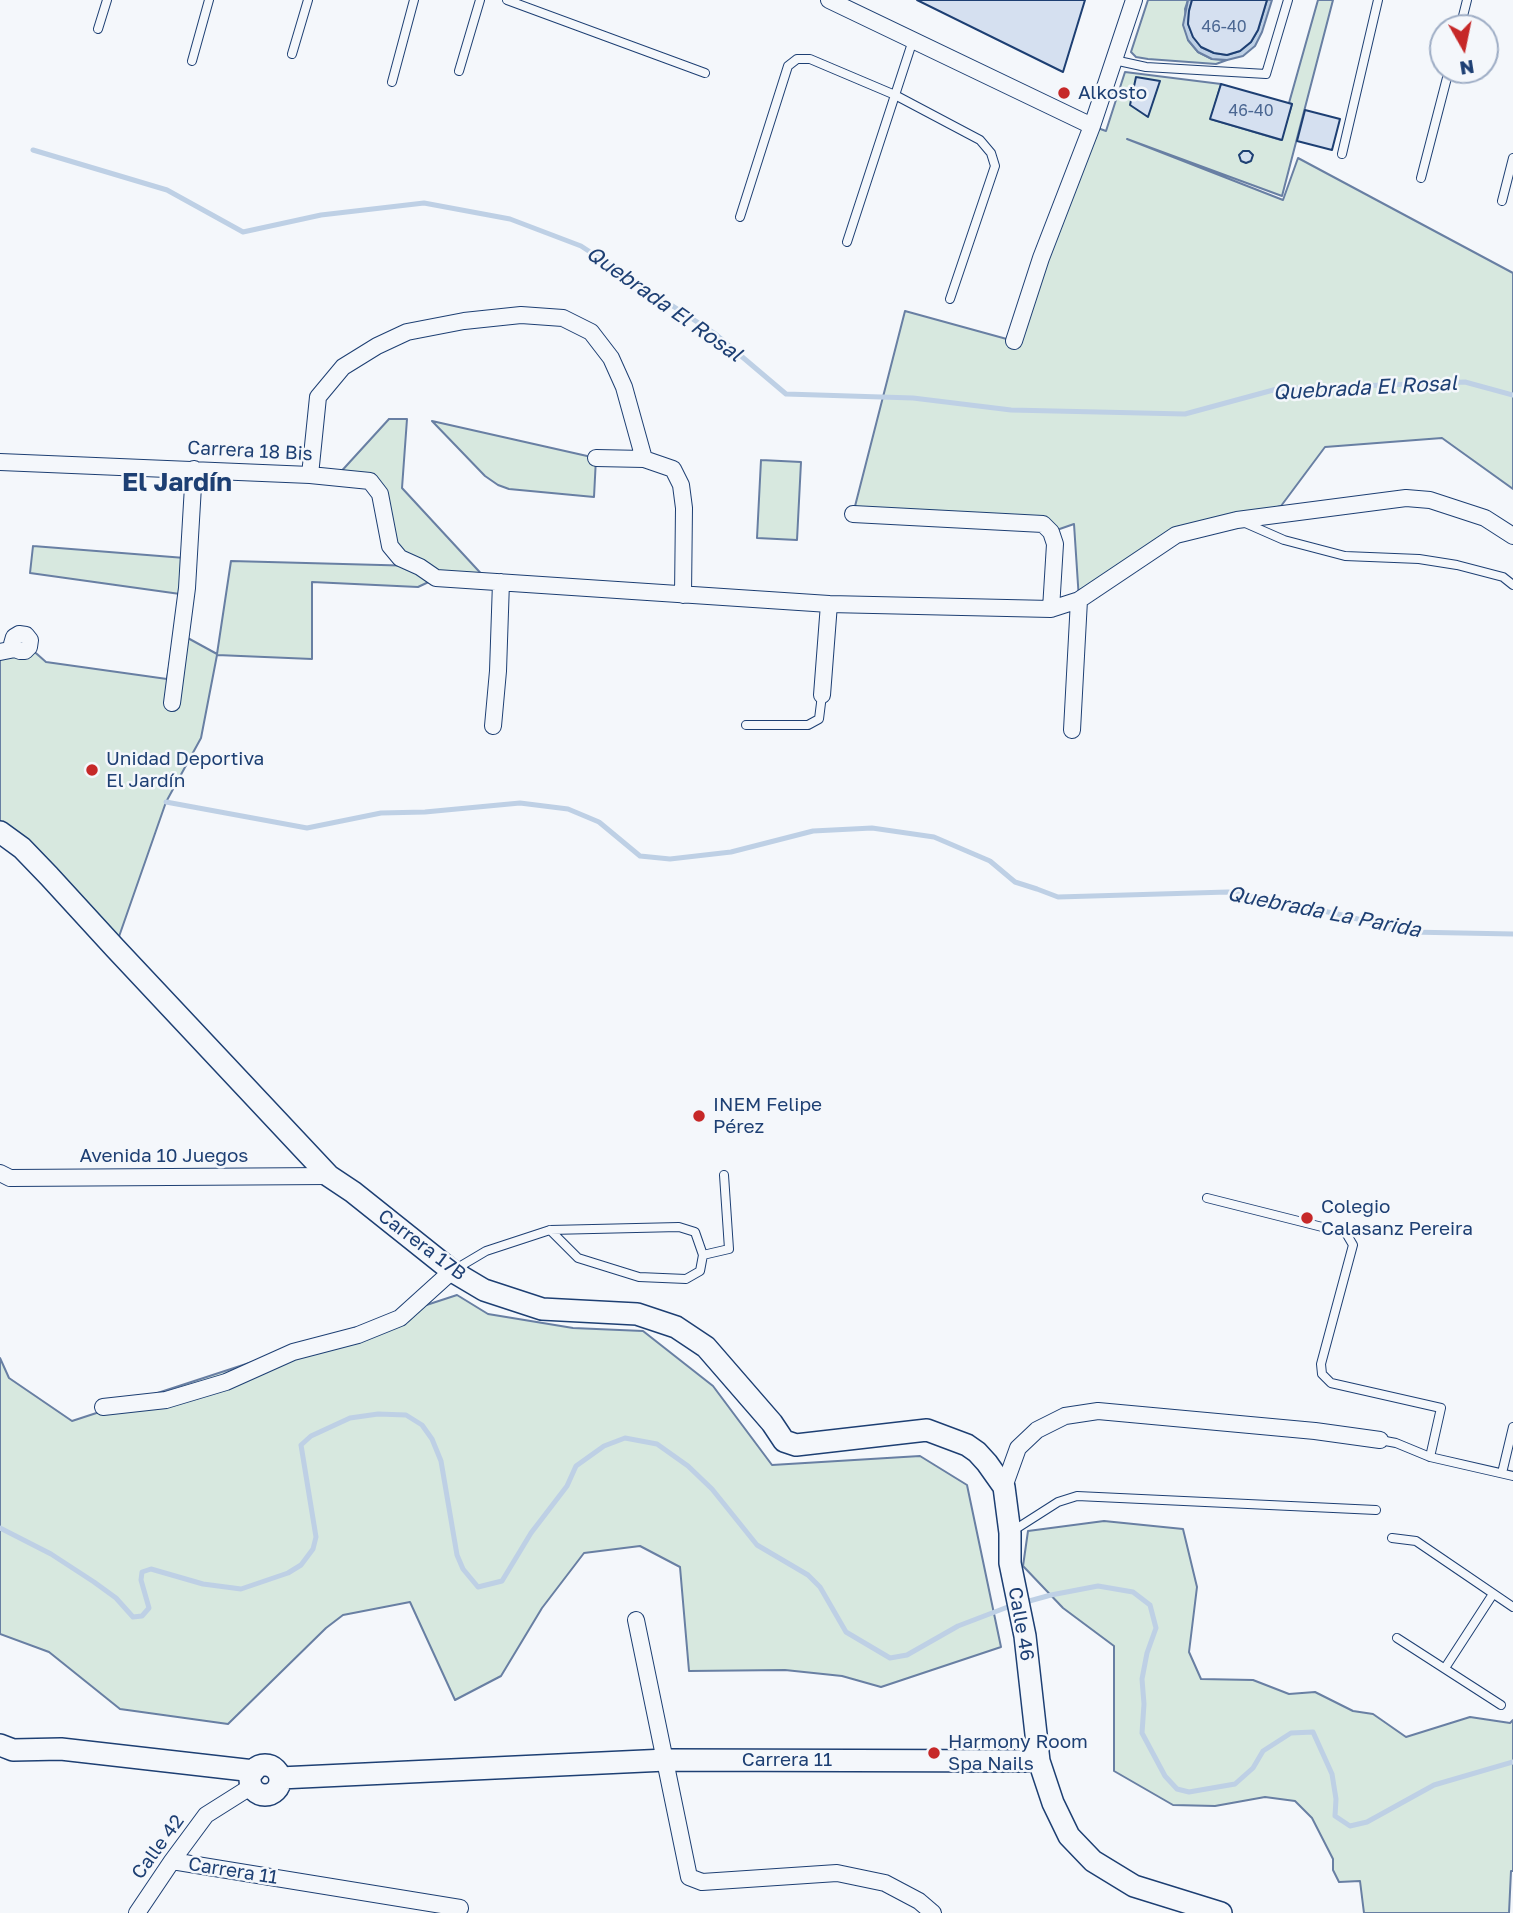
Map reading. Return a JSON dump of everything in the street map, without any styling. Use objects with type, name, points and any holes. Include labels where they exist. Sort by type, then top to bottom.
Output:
[{"type":"street","points":[[829,0],[1092,126]]},
{"type":"street","points":[[1014,341],[1041,258],[1092,126],[1134,0]]},
{"type":"street","points":[[310,475],[318,397],[343,367],[407,331],[520,315],[563,318],[591,332],[611,358],[624,387],[644,459]]},
{"type":"street","points":[[596,458],[644,459],[673,469],[681,485],[684,508],[683,595]]},
{"type":"street","name":"Carrera 18 Bis","points":[[0,462],[194,469],[370,481],[380,494],[390,546],[400,558],[436,578],[501,582]]},
{"type":"street","points":[[172,703],[187,588],[194,469]]},
{"type":"street","points":[[493,726],[501,582],[829,604],[1051,609],[1079,600],[1176,535],[1237,520],[1405,498],[1430,500],[1485,519],[1513,536]]},
{"type":"street","points":[[853,514],[1043,524],[1051,532],[1055,544],[1051,609]]},
{"type":"street","points":[[1072,730],[1079,600]]},
{"type":"street","points":[[822,695],[829,604]]},
{"type":"street","name":"Carrera 17B","points":[[0,832],[22,848],[49,876],[329,1175],[453,1271],[484,1290],[541,1308],[637,1314],[676,1327],[706,1347],[772,1423],[784,1441],[796,1445],[927,1430],[967,1445],[977,1452],[1003,1487]]},
{"type":"street","name":"Avenida 10 Juegos","points":[[0,1173],[10,1178],[329,1175]]},
{"type":"street","points":[[103,1407],[166,1400],[226,1382],[293,1352],[358,1335],[400,1318],[453,1271]]},
{"type":"street","points":[[1003,1487],[1018,1448],[1037,1430],[1065,1416],[1098,1410],[1380,1440]]},
{"type":"street","name":"Calle 46","points":[[1003,1487],[1010,1533],[1010,1563],[1024,1636],[1039,1761]]},
{"type":"street","points":[[636,1620],[689,1877],[702,1882],[837,1873],[885,1883],[919,1901],[933,1913]]},
{"type":"street","points":[[0,1745],[13,1749],[61,1749],[253,1778]]},
{"type":"street","name":"Carrera 11","points":[[253,1778],[260,1794],[272,1794],[277,1790],[280,1778],[666,1760],[1039,1761]]},
{"type":"street","points":[[1039,1761],[1053,1803],[1069,1836],[1093,1861],[1134,1886],[1221,1913]]},
{"type":"street","name":"Calle 42","points":[[137,1913],[206,1815],[253,1778]]},
{"type":"street","name":"Carrera 11","points":[[172,1861],[460,1908]]},
{"type":"lane","points":[[98,29],[107,0]]},
{"type":"lane","points":[[192,61],[209,0]]},
{"type":"lane","points":[[292,54],[308,0]]},
{"type":"lane","points":[[392,82],[415,0]]},
{"type":"lane","points":[[459,71],[481,0]]},
{"type":"lane","points":[[507,0],[528,3],[705,72]]},
{"type":"lane","points":[[1114,60],[1146,67],[1266,74],[1288,0]]},
{"type":"lane","points":[[1342,154],[1378,0]]},
{"type":"lane","points":[[846,242],[914,40]]},
{"type":"lane","points":[[740,217],[788,66],[797,59],[810,59],[895,95],[980,139],[991,153],[995,166],[950,299]]},
{"type":"lane","points":[[1421,178],[1445,84]]},
{"type":"lane","points":[[1502,201],[1513,158]]},
{"type":"lane","points":[[1237,520],[1284,540],[1345,556],[1419,559],[1457,565],[1503,578],[1513,585]]},
{"type":"lane","points":[[746,725],[808,726],[819,719],[822,695]]},
{"type":"lane","points":[[704,1255],[729,1249],[724,1175]]},
{"type":"lane","points":[[1207,1198],[1346,1233],[1353,1245],[1321,1364],[1322,1374],[1331,1383],[1441,1408],[1430,1457]]},
{"type":"lane","points":[[453,1271],[486,1251],[550,1230],[679,1227],[695,1232],[704,1255],[700,1271],[686,1279],[639,1277],[578,1258],[550,1230]]},
{"type":"lane","points":[[1502,1473],[1513,1427]]},
{"type":"lane","points":[[1380,1440],[1396,1443],[1430,1457],[1513,1476]]},
{"type":"lane","points":[[1010,1533],[1058,1502],[1077,1496],[1376,1510]]},
{"type":"lane","points":[[1392,1538],[1416,1541],[1513,1607]]},
{"type":"lane","points":[[1445,1668],[1493,1594]]},
{"type":"lane","points":[[1397,1638],[1501,1704]]},
{"type":"shaded area","points":[[1148,0],[1188,0],[1185,9],[1188,40],[1198,52],[1212,59],[1227,60],[1216,64],[1136,57],[1131,52]]},
{"type":"shaded area","points":[[1318,0],[1333,0],[1282,196],[1127,139],[1283,200],[1298,158],[1513,273],[1513,489],[1442,438],[1325,447],[1281,506],[1185,532],[1079,600],[1074,524],[1051,532],[853,514],[905,311],[1014,341],[1092,126],[1106,131],[1125,72],[1221,84],[1211,119],[1281,140]]},
{"type":"shaded area","name":"Unidad Deportiva El Jardín","points":[[389,419],[407,419],[402,488],[487,580],[437,578],[418,587],[312,582],[312,659],[217,655],[201,738],[166,802],[115,948],[0,832],[0,652],[29,647],[46,662],[167,679],[175,631],[217,654],[231,561],[418,566],[400,558],[380,494],[337,476]]},
{"type":"shaded area","points":[[432,421],[596,458],[594,497],[509,489],[498,485],[485,476]]},
{"type":"shaded area","points":[[761,460],[801,462],[797,540],[757,538]]},
{"type":"shaded area","points":[[33,546],[185,558],[180,594],[30,573]]},
{"type":"shaded area","points":[[457,1295],[488,1314],[573,1328],[643,1331],[713,1386],[772,1465],[920,1456],[967,1485],[1001,1647],[881,1687],[842,1676],[785,1670],[689,1671],[680,1567],[640,1546],[584,1553],[542,1608],[501,1676],[455,1700],[410,1602],[343,1615],[326,1628],[228,1724],[120,1709],[49,1652],[0,1634],[0,1358],[9,1378],[72,1421]]},
{"type":"shaded area","points":[[1104,1521],[1183,1529],[1197,1587],[1189,1652],[1201,1679],[1253,1680],[1289,1694],[1315,1692],[1353,1711],[1373,1714],[1406,1737],[1470,1717],[1510,1723],[1513,1720],[1513,1871],[1509,1913],[1364,1913],[1360,1881],[1339,1882],[1333,1870],[1333,1859],[1312,1818],[1295,1801],[1265,1797],[1215,1806],[1173,1805],[1114,1771],[1114,1646],[1063,1608],[1023,1566],[1028,1531]]},
{"type":"water","points":[[1188,0],[1192,0],[1188,24],[1193,37],[1201,47],[1227,55],[1240,51],[1251,42],[1258,30],[1267,0],[1272,0],[1255,46],[1243,56],[1227,60],[1212,59],[1198,52],[1188,40],[1183,25]]},
{"type":"building","points":[[917,0],[1085,0],[1063,72]]},
{"type":"building","points":[[1192,0],[1267,0],[1258,30],[1251,42],[1240,51],[1227,55],[1201,47],[1193,37],[1188,24]]},
{"type":"building","points":[[1136,77],[1160,81],[1148,117],[1130,105]]},
{"type":"building","points":[[1221,84],[1292,104],[1282,140],[1210,119]]},
{"type":"building","points":[[1305,110],[1340,119],[1332,150],[1297,141]]},
{"type":"building","points":[[1243,151],[1249,151],[1253,155],[1251,161],[1241,161],[1239,155]]},
{"type":"waterway","name":"Quebrada El Rosal","points":[[33,150],[167,190],[243,232],[321,215],[424,203],[510,219],[581,246],[714,333],[786,394],[913,398],[1011,410],[1185,414],[1277,389],[1465,382],[1513,395]]},
{"type":"waterway","name":"Quebrada La Parida","points":[[166,802],[307,828],[381,813],[425,812],[520,803],[568,809],[599,822],[640,856],[670,859],[731,852],[813,831],[872,828],[934,837],[990,861],[1015,882],[1058,897],[1228,892],[1338,914],[1409,932],[1513,934]]},
{"type":"waterway","points":[[0,1528],[51,1554],[94,1582],[116,1598],[133,1617],[142,1616],[149,1608],[141,1580],[142,1572],[151,1569],[203,1584],[241,1589],[288,1573],[301,1565],[313,1549],[316,1537],[301,1445],[311,1436],[350,1418],[378,1414],[406,1415],[422,1425],[432,1439],[441,1461],[457,1555],[463,1569],[478,1587],[502,1581],[531,1533],[567,1486],[576,1466],[604,1446],[625,1438],[657,1444],[688,1466],[712,1489],[757,1545],[808,1575],[820,1587],[846,1632],[890,1658],[907,1655],[958,1626],[1013,1605]]},
{"type":"waterway","points":[[1022,1603],[1098,1586],[1133,1592],[1150,1605],[1156,1628],[1142,1679],[1142,1733],[1165,1776],[1177,1789],[1189,1792],[1235,1784],[1253,1768],[1263,1751],[1291,1733],[1313,1732],[1332,1774],[1336,1799],[1335,1816],[1350,1826],[1367,1822],[1434,1785],[1513,1762]]},
{"type":"place","name":"Alkosto","points":[[1064,93]]},
{"type":"place","name":"Unidad Deportiva El Jardín","points":[[92,770]]},
{"type":"place","name":"INEM Felipe Pérez","points":[[699,1116]]},
{"type":"place","name":"Colegio Calasanz Pereira","points":[[1307,1218]]},
{"type":"place","name":"Harmony Room Spa Nails","points":[[934,1753]]},
{"type":"district","name":"El Jardín","points":[[177,483]]}]
